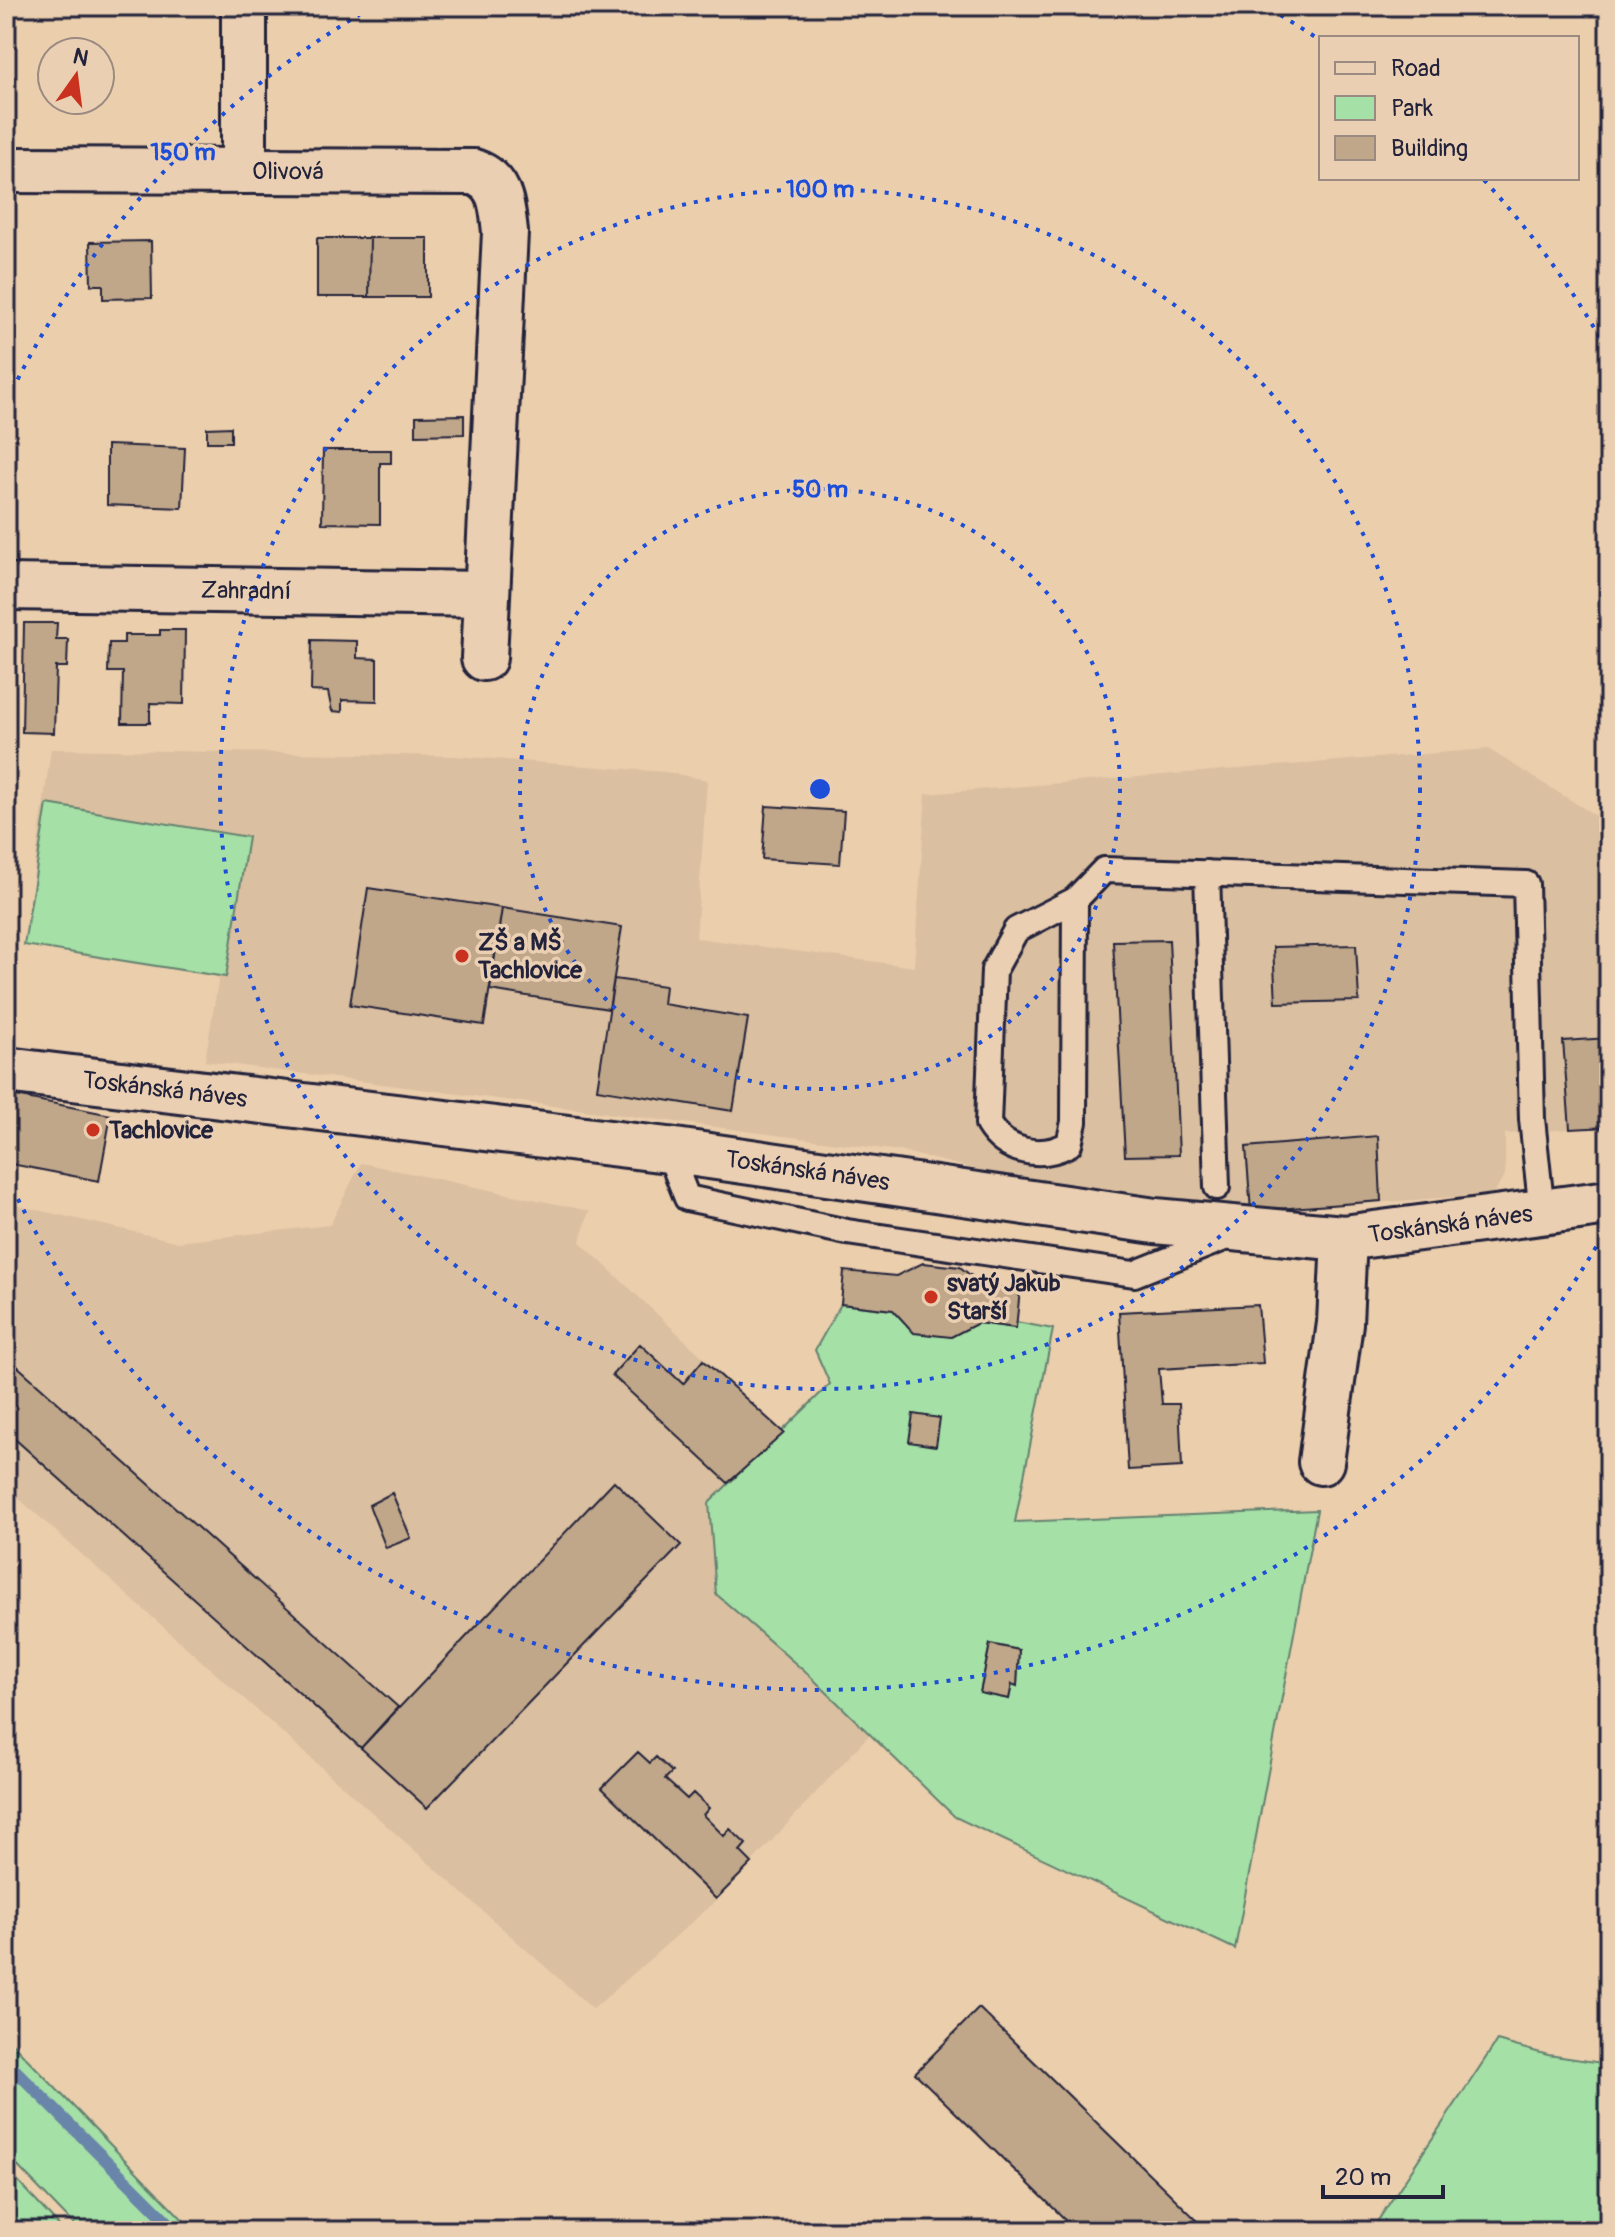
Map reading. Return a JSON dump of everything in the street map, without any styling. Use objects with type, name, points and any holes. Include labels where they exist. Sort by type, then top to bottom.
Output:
[{"type":"street","points":[[244,6],[244,171]]},
{"type":"street","name":"Olivová","points":[[6,170],[474,172],[489,177],[501,195],[505,232],[486,594]]},
{"type":"street","name":"Zahradní","points":[[6,587],[486,594]]},
{"type":"street","points":[[484,658],[486,594]]},
{"type":"street","name":"Toskánská náves","points":[[6,1070],[668,1150],[1155,1221],[1344,1238],[1609,1203]]},
{"type":"street","points":[[1321,1462],[1340,1323],[1344,1238]]},
{"type":"lane","points":[[1075,900],[1074,1122],[1069,1144],[1055,1152],[1015,1149],[997,1139],[988,1124],[994,970],[1016,930],[1075,900],[1104,870],[1526,884],[1532,1119],[1542,1213]]},
{"type":"lane","points":[[1207,873],[1217,1187]]},
{"type":"shaded area","points":[[51,749],[454,756],[665,772],[707,780],[696,938],[914,967],[926,794],[1488,749],[1609,824],[1609,1126],[1505,1134],[1505,1175],[1493,1194],[1250,1212],[1127,1205],[900,1151],[205,1061],[219,976],[24,945]]},
{"type":"shaded area","points":[[361,1163],[589,1211],[580,1242],[784,1433],[709,1503],[812,1678],[869,1735],[717,1900],[593,2009],[6,1487],[6,1203],[179,1242],[330,1225]]},
{"type":"green space","points":[[47,804],[248,837],[226,977],[24,945]]},
{"type":"green space","points":[[841,1304],[893,1310],[951,1337],[978,1323],[1015,1328],[1016,1322],[1053,1329],[1015,1522],[1317,1510],[1235,1949],[955,1817],[812,1678],[716,1594],[709,1503],[830,1384],[815,1350]],"holes":[[[990,1644],[1019,1650],[1017,1685],[1012,1684],[1009,1699],[980,1693]]]},
{"type":"green space","points":[[6,2037],[194,2231],[80,2231],[6,2154]]},
{"type":"green space","points":[[1497,2041],[1548,2055],[1609,2064],[1609,2231],[1371,2231]]},
{"type":"green space","points":[[6,2169],[64,2231],[6,2231]]},
{"type":"building","points":[[317,238],[370,238],[369,297],[317,297]]},
{"type":"building","points":[[370,238],[428,238],[428,297],[369,297]]},
{"type":"building","points":[[151,241],[152,298],[103,299],[103,285],[91,285],[90,242]]},
{"type":"building","points":[[464,415],[464,434],[416,435],[416,416]]},
{"type":"building","points":[[231,427],[231,442],[207,442],[207,428]]},
{"type":"building","points":[[107,445],[185,448],[182,508],[107,505]]},
{"type":"building","points":[[323,450],[391,450],[391,463],[380,463],[380,524],[322,523]]},
{"type":"building","points":[[24,623],[57,623],[56,639],[68,639],[67,667],[56,667],[54,733],[22,732]]},
{"type":"building","points":[[160,630],[185,630],[184,704],[150,703],[150,723],[122,723],[123,672],[108,672],[109,643],[124,643],[124,635],[160,635]]},
{"type":"building","points":[[312,640],[357,641],[357,658],[377,659],[377,701],[342,700],[342,712],[332,711],[328,692],[311,691]]},
{"type":"building","points":[[766,806],[844,811],[840,864],[762,859]]},
{"type":"building","points":[[368,888],[502,908],[484,1025],[350,1005]]},
{"type":"building","points":[[502,908],[622,927],[609,1009],[490,990]]},
{"type":"building","points":[[1169,940],[1179,1155],[1125,1156],[1113,941]]},
{"type":"building","points":[[1356,945],[1359,1001],[1276,1003],[1273,947]]},
{"type":"building","points":[[614,979],[665,986],[663,1004],[748,1018],[733,1111],[597,1089]]},
{"type":"building","points":[[1609,1038],[1609,1127],[1570,1129],[1563,1041]]},
{"type":"building","points":[[6,1094],[111,1115],[99,1181],[6,1163]]},
{"type":"building","points":[[1378,1136],[1381,1201],[1251,1211],[1246,1147]]},
{"type":"building","name":"svatý Jakub Starší","points":[[923,1263],[960,1267],[984,1286],[1020,1290],[1016,1328],[978,1323],[951,1337],[914,1333],[893,1310],[841,1304],[844,1271],[896,1276]]},
{"type":"building","points":[[1258,1305],[1263,1363],[1159,1369],[1162,1404],[1179,1404],[1182,1467],[1128,1470],[1119,1312]]},
{"type":"building","points":[[640,1344],[683,1384],[703,1360],[784,1433],[728,1483],[612,1375]]},
{"type":"building","points":[[6,1356],[398,1707],[361,1748],[6,1431]]},
{"type":"building","points":[[913,1414],[940,1418],[936,1446],[909,1442]]},
{"type":"building","points":[[614,1481],[681,1545],[427,1808],[361,1748]]},
{"type":"building","points":[[392,1493],[411,1538],[386,1548],[369,1505]]},
{"type":"building","points":[[990,1644],[1019,1650],[1017,1686],[1012,1684],[1009,1699],[980,1693]]},
{"type":"building","points":[[638,1752],[650,1763],[656,1757],[672,1772],[665,1779],[687,1799],[693,1793],[709,1808],[703,1815],[724,1836],[730,1829],[746,1844],[740,1851],[752,1863],[716,1899],[602,1788]]},
{"type":"building","points":[[979,2008],[1208,2231],[1077,2231],[915,2073]]},
{"type":"waterway","points":[[6,2061],[177,2231]]},
{"type":"place","name":"ZŠ a MŠ Tachlovice","points":[[462,956]]},
{"type":"place","name":"Tachlovice","points":[[93,1130]]},
{"type":"place","name":"svatý Jakub Starší","points":[[931,1297]]}]
